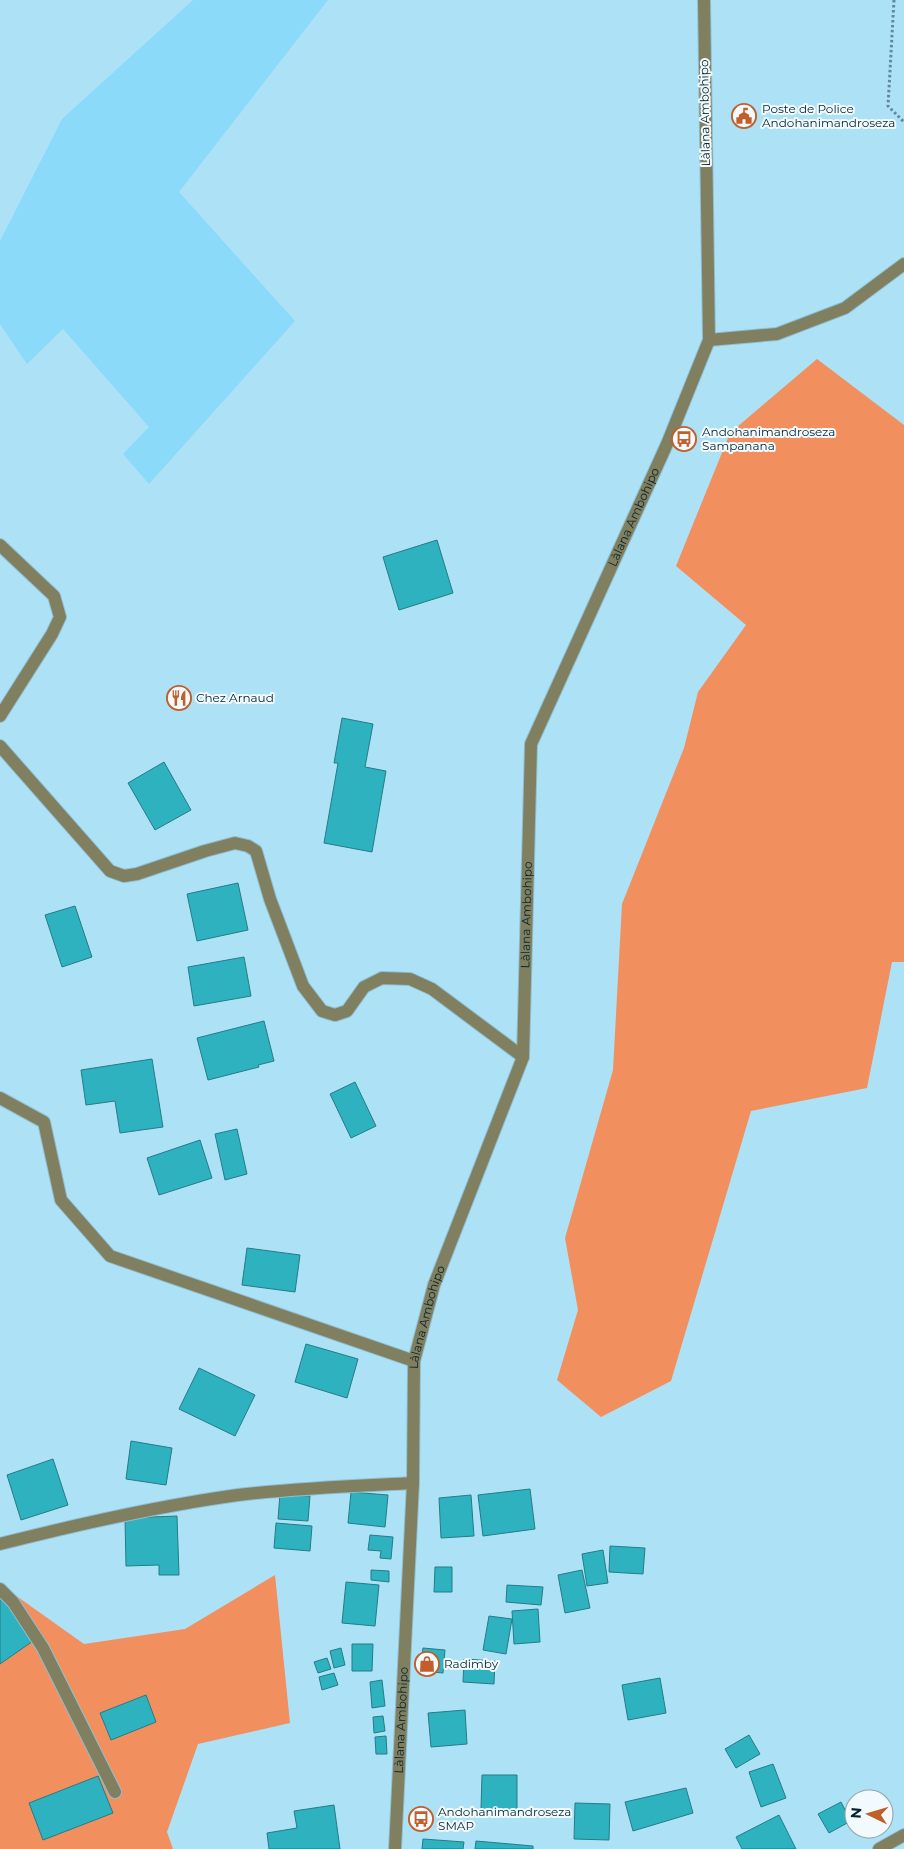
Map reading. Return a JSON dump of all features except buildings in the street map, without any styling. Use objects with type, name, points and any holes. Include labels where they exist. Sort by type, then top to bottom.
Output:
[{"type":"street","name":"Làlana Ambohipo","points":[[395,1849],[413,1483],[414,1361],[434,1285],[523,1057],[531,744],[667,444],[709,340],[704,0]]},
{"type":"street","points":[[709,340],[777,334],[845,308],[904,264]]},
{"type":"street","points":[[0,545],[54,596],[60,617],[52,634],[0,716]]},
{"type":"street","points":[[0,746],[110,871],[124,876],[137,874],[235,843],[248,846],[256,851],[270,899],[303,986],[322,1011],[335,1014],[348,1011],[364,987],[382,978],[410,979],[432,989],[523,1057]]},
{"type":"street","points":[[0,1098],[44,1122],[61,1200],[110,1256],[414,1361]]},
{"type":"street","points":[[0,1544],[134,1512],[239,1495],[413,1483]]},
{"type":"street","points":[[0,1589],[13,1602],[43,1648],[115,1792]]},
{"type":"street","points":[[886,1847],[904,1835]]},
{"type":"path","points":[[894,0],[888,106],[904,122]]},
{"type":"shaded area","points":[[193,0],[328,0],[179,192],[295,321],[149,484],[123,454],[149,427],[63,329],[27,364],[0,324],[0,241],[62,119]]},
{"type":"shaded area","points":[[817,359],[904,425],[904,962],[892,962],[867,1088],[751,1111],[671,1381],[601,1417],[557,1380],[578,1310],[565,1238],[613,1070],[622,904],[684,748],[698,692],[746,625],[676,566],[730,433]]},
{"type":"shaded area","points":[[275,1575],[290,1723],[198,1744],[167,1832],[173,1849],[0,1849],[0,1594],[8,1590],[84,1644],[185,1629]]},
{"type":"place","name":"Poste de Police Andohanimandroseza","points":[[744,116]]},
{"type":"place","name":"Andohanimandroseza Sampanana","points":[[684,439]]},
{"type":"place","name":"Chez Arnaud","points":[[179,698]]},
{"type":"place","name":"Radimby","points":[[427,1664]]},
{"type":"place","name":"Andohanimandroseza SMAP","points":[[421,1819]]}]
